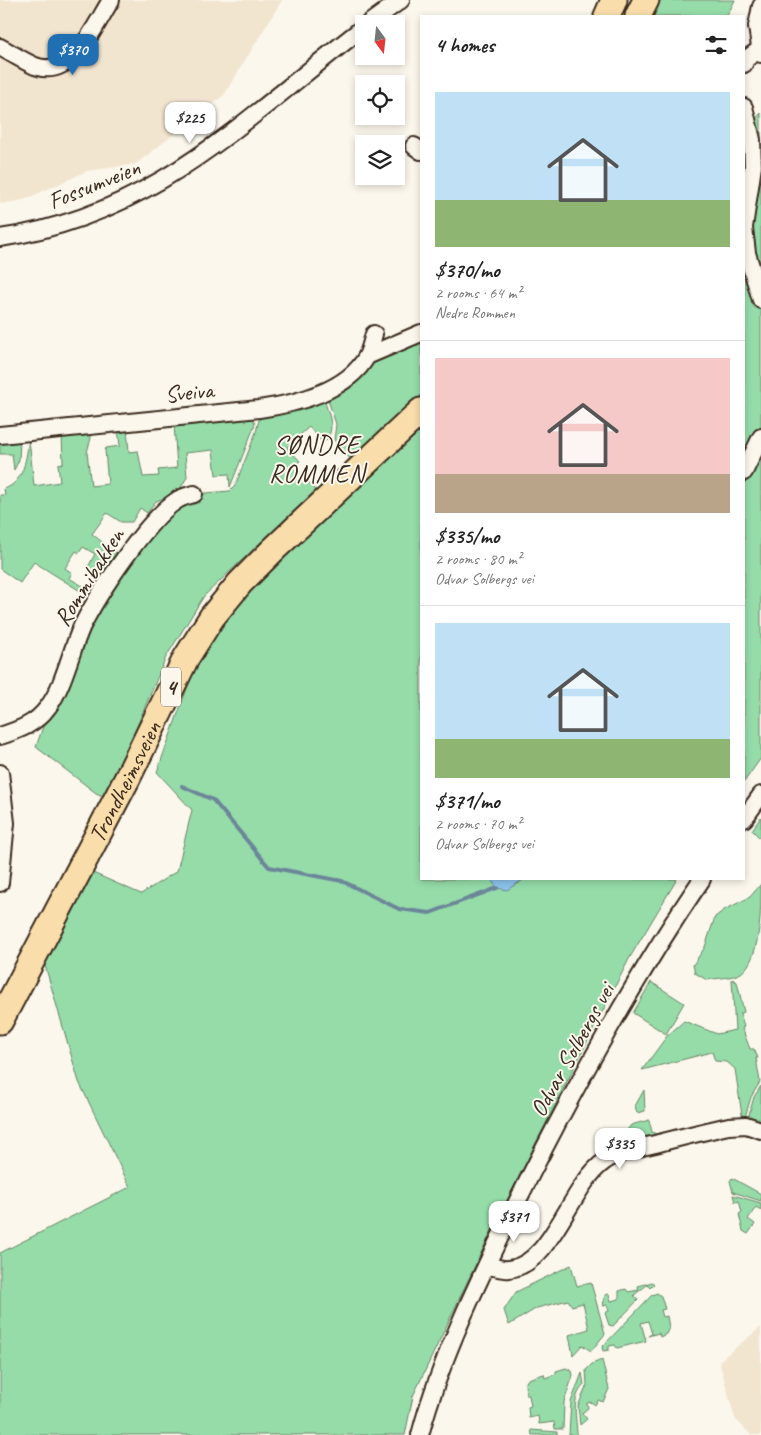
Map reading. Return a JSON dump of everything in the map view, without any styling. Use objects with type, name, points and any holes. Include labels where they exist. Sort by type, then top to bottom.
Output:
[{"type":"highway","points":[[607,15],[614,0]]},
{"type":"highway","points":[[621,15],[628,0]]},
{"type":"highway","points":[[638,15],[646,0]]},
{"type":"highway","name":"Trondheimsveien","points":[[0,1022],[127,779],[178,674],[212,617],[240,583],[267,555],[420,412]]},
{"type":"street","points":[[0,47],[36,66],[53,66],[68,61],[79,51],[111,0]]},
{"type":"street","points":[[380,15],[401,0]]},
{"type":"street","points":[[745,62],[746,59],[760,52],[757,26],[761,6]]},
{"type":"street","name":"Fossumveien","points":[[0,238],[81,219],[117,204],[168,178],[209,150],[355,34]]},
{"type":"street","points":[[745,111],[752,140],[753,166],[745,221]]},
{"type":"street","points":[[745,236],[747,253],[761,300]]},
{"type":"street","name":"Sveiva","points":[[367,356],[420,333]]},
{"type":"street","name":"Sveiva","points":[[0,434],[273,407],[325,391],[356,371],[367,356],[374,334]]},
{"type":"street","points":[[745,470],[761,437]]},
{"type":"street","name":"Rommibakken","points":[[0,736],[33,723],[50,706],[82,626],[112,576],[148,528],[168,506],[177,500],[194,494]]},
{"type":"street","points":[[0,773],[6,823],[0,883]]},
{"type":"street","points":[[745,818],[761,795]]},
{"type":"street","name":"Odvar Solbergs vei","points":[[420,1435],[440,1374],[490,1258],[591,1060],[642,973],[701,880]]},
{"type":"street","points":[[490,1258],[508,1269],[526,1262],[546,1243],[588,1176],[607,1159],[630,1150],[729,1126],[746,1125],[761,1130]]},
{"type":"shaded area","points":[[0,0],[282,0],[224,95],[136,164],[87,171],[24,200],[0,204]]},
{"type":"shaded area","points":[[761,1327],[761,1435],[751,1435],[735,1419],[719,1361]]},
{"type":"green space","points":[[652,0],[735,0],[728,15],[644,15]]},
{"type":"green space","points":[[761,113],[761,758],[745,781],[745,132]]},
{"type":"green space","points":[[420,334],[420,397],[351,460],[334,440],[336,424],[325,391]]},
{"type":"green space","points":[[323,397],[331,427],[328,438],[323,443],[309,427],[287,447],[300,461],[294,466],[316,490],[204,596],[166,657],[107,798],[96,793],[36,747],[50,706],[109,581],[88,567],[95,554],[83,547],[79,553],[76,551],[65,568],[72,573],[69,578],[88,589],[85,594],[34,562],[20,583],[0,569],[0,495],[5,495],[4,489],[11,486],[20,475],[29,439],[34,486],[60,482],[58,464],[63,463],[62,435],[91,432],[87,452],[91,486],[108,484],[105,450],[106,448],[120,446],[118,428],[127,428],[129,452],[138,451],[143,477],[159,476],[158,470],[177,468],[174,424],[252,416],[255,424],[230,487],[229,474],[216,475],[213,450],[185,453],[187,477],[178,493],[156,501],[147,513],[140,508],[132,522],[121,522],[107,513],[92,534],[124,559],[148,528],[194,494],[230,491],[235,486],[256,432],[261,412]]},
{"type":"green space","points":[[420,430],[420,880],[492,880],[497,888],[518,884],[523,880],[676,880],[629,959],[492,1230],[413,1396],[405,1435],[0,1435],[0,1253],[130,1187],[79,1082],[44,962],[93,873],[141,894],[177,871],[192,810],[157,772],[208,630],[313,522]]},
{"type":"green space","points":[[20,440],[19,460],[14,470],[12,454],[0,454],[0,441]]},
{"type":"green space","points":[[761,817],[761,837],[759,837],[752,830]]},
{"type":"green space","points":[[761,884],[761,906],[756,945],[748,966],[737,975],[707,980],[695,973],[693,965],[705,947],[715,917],[724,910],[750,897]]},
{"type":"green space","points":[[732,979],[737,982],[744,1012],[740,1014],[744,1027],[742,1028],[750,1049],[754,1049],[758,1058],[756,1058],[760,1082],[751,1097],[745,1117],[742,1115],[735,1069],[727,1062],[715,1061],[712,1052],[642,1070],[667,1036],[684,1021],[717,1034],[735,1030]]},
{"type":"green space","points":[[651,982],[684,1003],[666,1034],[633,1013]]},
{"type":"green space","points":[[761,1086],[761,1123],[748,1118],[754,1097]]},
{"type":"green space","points":[[644,1090],[645,1111],[637,1113],[635,1106]]},
{"type":"green space","points":[[649,1120],[652,1132],[661,1136],[617,1149],[615,1146],[631,1125]]},
{"type":"green space","points":[[732,1178],[761,1194],[761,1201],[733,1192],[730,1181]]},
{"type":"green space","points":[[733,1195],[761,1203],[761,1210],[756,1207],[748,1219],[755,1224],[748,1234],[743,1231],[739,1214],[742,1212],[739,1201],[735,1202]]},
{"type":"green space","points":[[571,1265],[577,1286],[591,1283],[605,1334],[591,1351],[582,1345],[573,1355],[569,1335],[589,1329],[583,1303],[572,1306],[568,1300],[537,1308],[509,1325],[504,1310],[516,1292]]},
{"type":"green space","points":[[652,1282],[654,1284],[650,1288],[647,1285],[634,1295],[638,1300],[613,1326],[609,1325],[605,1313],[609,1311],[607,1305],[603,1306],[605,1295],[609,1294],[611,1301],[619,1299],[619,1291],[626,1289],[628,1292],[639,1290],[638,1286]]},
{"type":"green space","points":[[657,1293],[661,1296],[665,1309],[661,1310],[663,1317],[667,1316],[669,1328],[666,1334],[660,1337],[659,1333],[648,1336],[652,1334],[648,1321],[641,1323],[646,1341],[617,1348],[615,1345],[609,1346],[609,1350],[603,1351],[602,1347],[652,1295]]},
{"type":"green space","points":[[602,1360],[609,1389],[603,1402],[598,1400],[595,1405],[591,1402],[587,1403],[588,1408],[582,1413],[587,1419],[580,1425],[578,1406],[587,1385],[586,1370],[592,1364]]},
{"type":"green space","points":[[566,1368],[572,1371],[573,1375],[564,1402],[563,1429],[555,1429],[554,1422],[539,1424],[538,1416],[529,1418],[528,1407],[531,1406],[529,1395],[526,1395],[525,1384],[528,1379],[544,1374],[545,1378],[556,1374],[556,1371]]},
{"type":"green space","points":[[582,1373],[584,1385],[577,1396],[576,1402],[577,1435],[569,1435],[571,1402]]},
{"type":"green space","points":[[531,1430],[557,1432],[557,1435],[532,1435]]},
{"type":"water","points":[[492,880],[522,880],[507,890],[497,888]]},
{"type":"waterway","points":[[182,786],[213,800],[269,867],[342,881],[399,909],[430,913],[497,888]]},
{"type":"district","name":"SØNDRE ROMMEN","points":[[317,458]]}]
